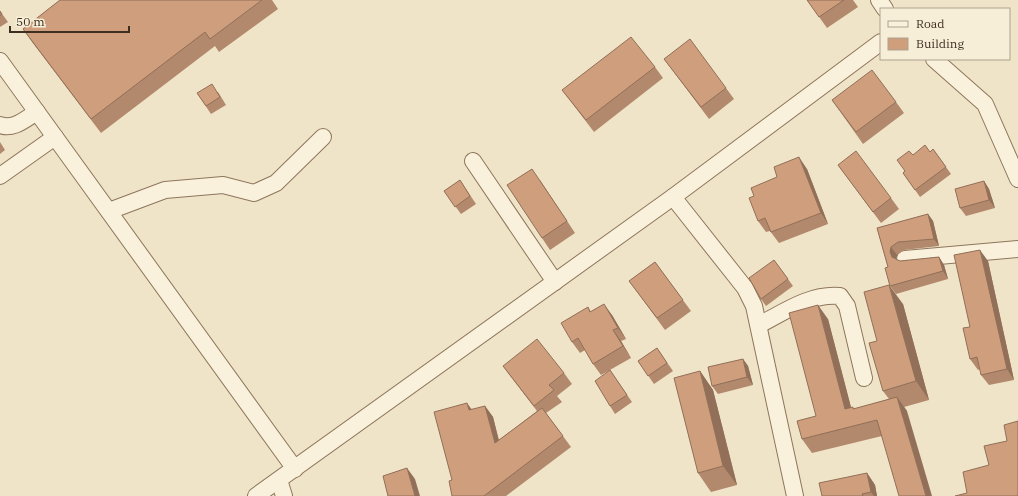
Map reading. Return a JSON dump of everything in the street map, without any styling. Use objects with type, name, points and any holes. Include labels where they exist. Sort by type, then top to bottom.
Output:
[{"type":"street","points":[[256,496],[673,197],[880,43]]},
{"type":"street","points":[[935,60],[984,104],[1018,179]]},
{"type":"street","points":[[0,61],[295,469]]},
{"type":"street","points":[[0,125],[7,127],[15,126],[37,112]]},
{"type":"street","points":[[0,176],[55,137]]},
{"type":"street","points":[[109,211],[165,190],[224,185],[254,193],[276,183],[323,137]]},
{"type":"street","points":[[473,161],[555,282]]},
{"type":"street","points":[[673,197],[745,288],[754,306],[795,496]]},
{"type":"street","points":[[905,259],[1018,249]]},
{"type":"street","points":[[759,324],[815,298],[826,295],[840,296],[847,306],[864,378]]},
{"type":"street","points":[[279,480],[284,496]]},
{"type":"building","points":[[60,0],[262,0],[210,39],[205,32],[91,119],[23,29]]},
{"type":"building","points":[[807,0],[844,0],[819,17]]},
{"type":"building","points":[[631,37],[655,67],[586,120],[562,90]]},
{"type":"building","points":[[690,39],[726,88],[701,107],[664,59]]},
{"type":"building","points":[[872,70],[896,102],[856,132],[832,100]]},
{"type":"building","points":[[212,84],[220,97],[206,106],[197,93]]},
{"type":"building","points":[[925,145],[930,152],[933,149],[946,167],[915,190],[903,173],[905,171],[897,160],[909,151],[913,155]]},
{"type":"building","points":[[856,151],[891,198],[873,212],[838,165]]},
{"type":"building","points":[[799,157],[821,213],[771,232],[765,218],[758,221],[749,198],[754,196],[751,188],[777,177],[774,167]]},
{"type":"building","points":[[532,169],[567,221],[542,238],[507,185]]},
{"type":"building","points":[[460,180],[470,196],[455,207],[444,191]]},
{"type":"building","points":[[984,181],[989,200],[960,208],[955,189]]},
{"type":"building","points":[[928,214],[934,239],[898,242],[891,247],[890,252],[892,257],[900,261],[939,257],[943,271],[890,286],[885,268],[888,267],[877,228]]},
{"type":"building","points":[[980,250],[1007,369],[981,375],[977,357],[970,359],[963,328],[970,327],[954,255]]},
{"type":"building","points":[[774,260],[788,279],[761,299],[749,278]]},
{"type":"building","points":[[655,262],[683,300],[657,318],[629,281]]},
{"type":"building","points":[[889,285],[916,381],[883,391],[869,343],[877,341],[864,292]]},
{"type":"building","points":[[604,304],[618,328],[613,330],[623,346],[593,364],[578,338],[572,342],[561,323],[588,307],[590,312]]},
{"type":"building","points":[[818,305],[845,409],[853,407],[853,409],[897,397],[926,496],[899,496],[877,420],[802,439],[797,421],[816,416],[789,313]]},
{"type":"building","points":[[537,339],[564,373],[549,385],[554,390],[534,406],[503,366]]},
{"type":"building","points":[[657,348],[667,363],[648,376],[638,361]]},
{"type":"building","points":[[743,359],[747,377],[712,386],[708,367]]},
{"type":"building","points":[[610,370],[627,395],[610,406],[595,381]]},
{"type":"building","points":[[700,371],[723,466],[698,473],[674,378]]},
{"type":"building","points":[[467,403],[469,410],[485,406],[495,443],[542,408],[563,436],[484,496],[452,496],[449,481],[452,480],[434,412]]},
{"type":"building","points":[[1018,421],[1018,496],[955,496],[967,493],[963,472],[989,465],[984,446],[1007,441],[1004,425]]},
{"type":"building","points":[[407,468],[415,496],[388,496],[383,476]]},
{"type":"building","points":[[867,473],[871,492],[862,494],[863,496],[822,496],[819,483]]}]
